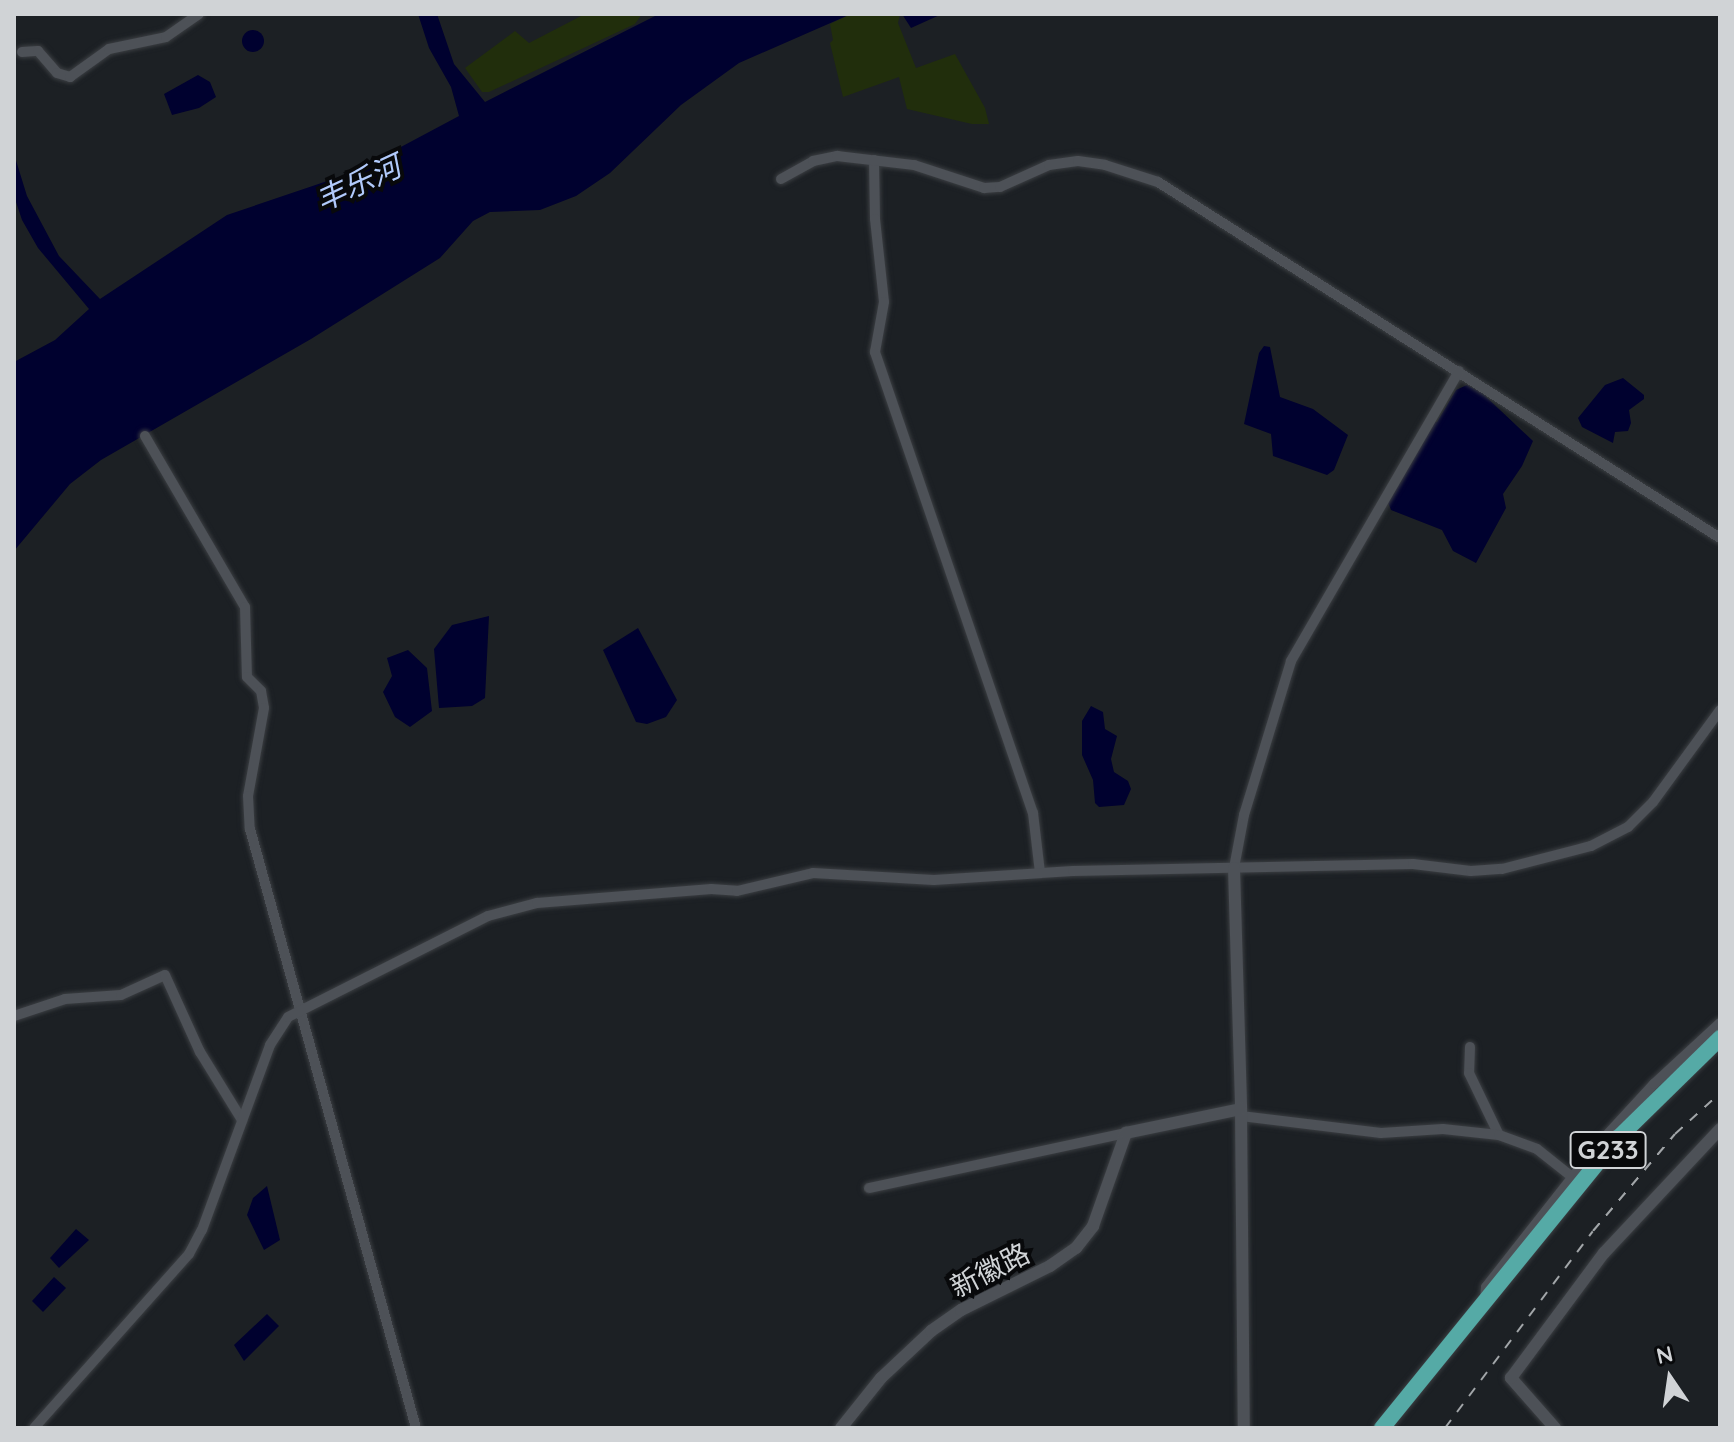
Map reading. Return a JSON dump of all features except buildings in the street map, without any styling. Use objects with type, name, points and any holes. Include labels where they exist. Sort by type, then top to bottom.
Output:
[{"type":"highway","name":"G233","points":[[1382,1428],[1484,1304],[1512,1277],[1576,1180],[1720,1038]]},
{"type":"highway","name":"G233","points":[[1395,1428],[1512,1277],[1626,1145],[1720,1051]]},
{"type":"street","points":[[22,52],[38,51],[60,76],[70,77],[109,49],[166,37],[199,14]]},
{"type":"street","points":[[781,179],[824,157],[914,165],[984,188],[1000,187],[1049,165],[1070,161],[1087,161],[1141,176],[1174,189],[1720,538]]},
{"type":"street","points":[[874,160],[875,219],[884,302],[875,352],[1033,813],[1040,873]]},
{"type":"street","points":[[1244,1428],[1241,1112],[1234,868],[1244,815],[1291,661],[1459,371]]},
{"type":"street","points":[[145,436],[245,607],[247,677],[261,691],[264,708],[248,796],[248,818],[416,1428]]},
{"type":"street","points":[[34,1428],[189,1254],[202,1230],[275,1036],[288,1017],[479,920],[527,904],[711,889],[737,891],[813,873],[934,880],[1040,873],[1413,864],[1482,871],[1582,849],[1618,833],[1646,811],[1720,710]]},
{"type":"street","points":[[14,1016],[65,999],[121,995],[165,975],[200,1052],[242,1120]]},
{"type":"street","points":[[1484,1304],[1486,1287],[1637,1102],[1720,1023]]},
{"type":"street","points":[[1470,1047],[1469,1073],[1499,1135]]},
{"type":"street","points":[[869,1188],[1126,1133],[1241,1112],[1381,1133],[1443,1129],[1499,1135],[1537,1149],[1576,1180]]},
{"type":"street","points":[[1518,1378],[1604,1253],[1720,1129]]},
{"type":"street","name":"新徽路","points":[[841,1428],[881,1378],[931,1331],[961,1310],[1059,1261],[1076,1248],[1093,1226],[1126,1133]]},
{"type":"street","points":[[1518,1378],[1611,1259],[1720,1141]]},
{"type":"street","points":[[1518,1378],[1555,1428]]},
{"type":"street","points":[[1518,1378],[1566,1428]]},
{"type":"green space","points":[[585,14],[642,14],[635,24],[489,92],[482,92],[465,68],[515,31],[529,43]]},
{"type":"green space","points":[[851,14],[900,14],[898,23],[916,68],[955,54],[985,108],[989,124],[972,124],[907,109],[899,77],[843,97],[830,43],[833,40],[830,24]]},
{"type":"water","name":"丰乐河","points":[[418,14],[437,14],[454,64],[485,102],[659,14],[851,14],[739,63],[681,105],[610,173],[576,196],[540,210],[490,212],[473,221],[440,258],[311,339],[101,460],[70,484],[14,551],[14,362],[55,340],[89,309],[38,248],[22,220],[14,196],[14,154],[27,196],[59,256],[100,299],[227,215],[354,172],[459,116],[451,87],[429,48]]},
{"type":"water","points":[[902,14],[942,14],[911,28]]},
{"type":"water","points":[[249,30],[257,30],[264,41],[257,52],[249,52],[242,45],[242,37]]},
{"type":"water","points":[[198,75],[210,82],[216,97],[199,108],[172,115],[164,94]]},
{"type":"water","points":[[1264,346],[1270,347],[1280,397],[1313,409],[1348,435],[1334,470],[1327,475],[1273,456],[1271,434],[1244,424],[1259,353]]},
{"type":"water","points":[[1623,378],[1644,395],[1644,399],[1629,410],[1631,423],[1628,431],[1615,432],[1613,443],[1582,427],[1578,418],[1605,385]]},
{"type":"water","points":[[1467,385],[1482,393],[1533,441],[1522,466],[1503,494],[1506,508],[1476,563],[1453,551],[1442,530],[1391,510],[1388,502],[1432,421],[1437,422],[1456,390]]},
{"type":"water","points":[[489,616],[485,698],[472,706],[439,708],[434,649],[452,625]]},
{"type":"water","points":[[638,628],[677,700],[666,717],[647,724],[636,722],[603,650]]},
{"type":"water","points":[[408,650],[427,668],[432,711],[410,727],[395,717],[383,692],[392,676],[387,658]]},
{"type":"water","points":[[1091,706],[1103,712],[1105,729],[1117,736],[1111,759],[1114,772],[1128,781],[1131,789],[1124,805],[1099,807],[1095,803],[1093,780],[1082,755],[1082,721]]},
{"type":"water","points":[[267,1186],[280,1240],[264,1250],[247,1215],[253,1198]]},
{"type":"water","points":[[76,1229],[89,1240],[59,1268],[50,1258]]},
{"type":"water","points":[[54,1277],[66,1288],[43,1312],[32,1301]]},
{"type":"water","points":[[267,1314],[279,1326],[244,1361],[234,1345]]},
{"type":"railway","points":[[1445,1428],[1593,1231],[1675,1134],[1720,1093]]}]
